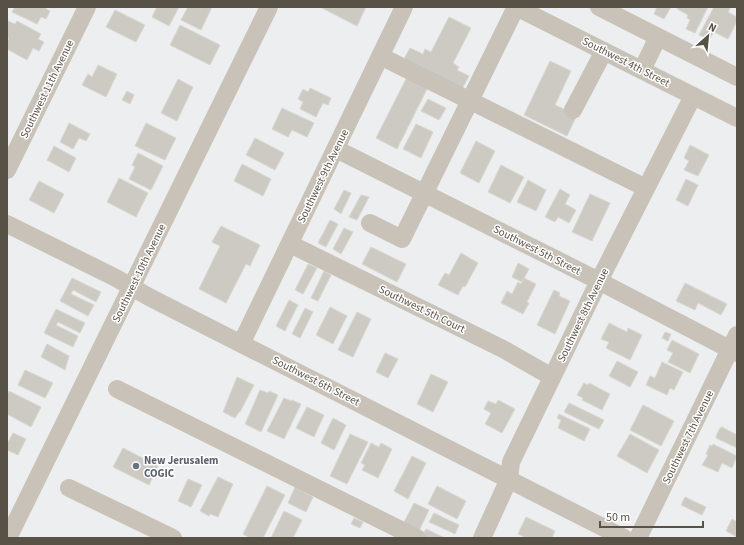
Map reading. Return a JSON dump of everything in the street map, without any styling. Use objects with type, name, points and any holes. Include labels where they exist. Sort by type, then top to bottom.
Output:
[{"type":"street","name":"Southwest 11th Avenue","points":[[7,170],[87,7]]},
{"type":"street","name":"Southwest 10th Avenue","points":[[8,538],[269,7]]},
{"type":"street","name":"Southwest 9th Avenue","points":[[241,344],[404,7]]},
{"type":"street","points":[[370,223],[402,239],[516,7]]},
{"type":"street","name":"Southwest 4th Street","points":[[516,7],[737,118]]},
{"type":"street","points":[[599,7],[737,77]]},
{"type":"street","points":[[642,70],[658,37]]},
{"type":"street","points":[[573,110],[604,52]]},
{"type":"street","points":[[380,56],[646,188]]},
{"type":"street","name":"Southwest 8th Avenue","points":[[482,538],[509,479],[511,462],[599,281],[693,96]]},
{"type":"street","name":"Southwest 5th Street","points":[[336,149],[599,281],[735,346]]},
{"type":"street","name":"Southwest 6th Street","points":[[7,224],[116,278],[132,288],[241,344],[624,538]]},
{"type":"street","name":"Southwest 5th Court","points":[[290,244],[503,349],[552,377]]},
{"type":"street","name":"Southwest 7th Avenue","points":[[638,538],[735,346]]},
{"type":"street","points":[[117,389],[417,538]]},
{"type":"street","points":[[69,488],[173,538]]},
{"type":"building","points":[[15,7],[47,7],[46,9],[50,11],[46,19],[41,17],[37,24],[12,12]]},
{"type":"building","points":[[157,7],[179,7],[169,26],[152,17]]},
{"type":"building","points":[[188,7],[212,7],[201,30],[181,20]]},
{"type":"building","points":[[320,7],[366,7],[357,26]]},
{"type":"building","points":[[657,7],[671,7],[664,19],[654,14]]},
{"type":"building","points":[[678,7],[708,7],[695,33],[686,29],[690,20],[687,18],[688,15],[677,9]]},
{"type":"building","points":[[714,7],[731,7],[728,12],[737,17],[737,21],[728,39],[714,32],[709,40],[699,35]]},
{"type":"building","points":[[115,10],[145,25],[136,42],[106,27]]},
{"type":"building","points":[[449,17],[471,28],[453,63],[459,67],[457,70],[469,76],[462,89],[404,59],[410,48],[423,54],[425,49],[431,52]]},
{"type":"building","points":[[8,21],[15,24],[17,21],[41,34],[38,39],[44,42],[39,51],[33,48],[27,60],[7,49],[7,42],[9,38],[7,37]]},
{"type":"building","points":[[180,25],[220,45],[210,65],[170,45]]},
{"type":"building","points":[[550,61],[571,71],[555,105],[577,115],[567,136],[524,115]]},
{"type":"building","points":[[98,65],[117,74],[106,97],[82,85],[88,74],[92,77]]},
{"type":"building","points":[[407,77],[428,87],[397,149],[376,138]]},
{"type":"building","points":[[178,79],[193,87],[177,121],[161,113]]},
{"type":"building","points":[[310,88],[331,98],[328,105],[323,103],[316,117],[300,109],[303,102],[298,99],[303,89],[308,92]]},
{"type":"building","points":[[127,91],[134,95],[130,104],[122,100]]},
{"type":"building","points":[[428,99],[446,108],[439,120],[421,111]]},
{"type":"building","points":[[282,108],[314,123],[307,137],[292,130],[288,137],[272,129]]},
{"type":"building","points":[[69,123],[90,134],[86,141],[79,138],[73,149],[60,142]]},
{"type":"building","points":[[146,123],[176,138],[165,160],[135,146]]},
{"type":"building","points":[[416,124],[433,132],[421,158],[403,149]]},
{"type":"building","points":[[255,138],[284,153],[275,170],[246,155]]},
{"type":"building","points":[[476,141],[495,151],[479,183],[460,173]]},
{"type":"building","points":[[690,145],[709,155],[698,176],[684,170],[689,161],[684,158]]},
{"type":"building","points":[[54,146],[76,158],[69,172],[47,160]]},
{"type":"building","points":[[138,153],[163,166],[151,190],[129,179],[135,167],[132,165]]},
{"type":"building","points":[[242,164],[271,179],[263,196],[234,181]]},
{"type":"building","points":[[501,165],[524,177],[510,203],[488,192]]},
{"type":"building","points":[[119,178],[148,193],[136,217],[107,202]]},
{"type":"building","points":[[686,179],[698,185],[688,206],[676,200]]},
{"type":"building","points":[[528,180],[546,190],[536,211],[517,202]]},
{"type":"building","points":[[39,181],[64,194],[54,213],[29,200]]},
{"type":"building","points":[[560,189],[570,195],[565,204],[576,210],[569,223],[558,217],[555,222],[545,217]]},
{"type":"building","points":[[344,190],[351,193],[341,214],[334,209]]},
{"type":"building","points":[[590,194],[610,203],[592,241],[572,232]]},
{"type":"building","points":[[361,195],[369,197],[357,220],[349,217]]},
{"type":"building","points":[[330,220],[338,224],[326,247],[318,243]]},
{"type":"building","points":[[221,226],[260,245],[250,266],[246,264],[226,303],[199,289],[220,246],[212,242]]},
{"type":"building","points":[[344,228],[353,232],[341,254],[333,249]]},
{"type":"building","points":[[371,247],[406,264],[397,282],[362,264]]},
{"type":"building","points":[[461,253],[478,263],[465,287],[463,286],[458,295],[438,285],[445,273],[449,275]]},
{"type":"building","points":[[518,263],[529,269],[522,282],[512,277]]},
{"type":"building","points":[[308,264],[317,268],[303,294],[295,290]]},
{"type":"building","points":[[324,271],[331,275],[318,301],[311,298]]},
{"type":"building","points":[[72,278],[101,292],[96,302],[73,290],[71,294],[94,305],[88,316],[60,301]]},
{"type":"building","points":[[524,278],[536,284],[523,314],[501,303],[507,291],[512,294],[518,282],[521,284]]},
{"type":"building","points":[[685,283],[727,304],[721,315],[698,303],[695,310],[676,301]]},
{"type":"building","points":[[554,290],[560,293],[559,296],[570,301],[555,334],[537,325]]},
{"type":"building","points":[[289,300],[298,305],[285,331],[276,326]]},
{"type":"building","points":[[330,307],[347,316],[333,344],[316,335]]},
{"type":"building","points":[[305,308],[313,312],[300,338],[292,334]]},
{"type":"building","points":[[56,309],[85,323],[80,333],[58,322],[56,325],[78,336],[73,347],[44,333]]},
{"type":"building","points":[[357,312],[371,319],[353,357],[338,350]]},
{"type":"building","points":[[609,323],[627,332],[628,328],[642,335],[630,360],[606,348],[609,342],[601,339]]},
{"type":"building","points":[[665,332],[671,334],[668,341],[662,338]]},
{"type":"building","points":[[672,340],[699,354],[690,373],[668,362],[673,353],[667,350]]},
{"type":"building","points":[[47,344],[69,356],[65,370],[41,357]]},
{"type":"building","points":[[385,353],[398,359],[388,378],[376,372]]},
{"type":"building","points":[[617,361],[638,372],[630,387],[609,376]]},
{"type":"building","points":[[662,362],[683,372],[674,390],[670,388],[667,395],[646,385],[650,376],[655,378]]},
{"type":"building","points":[[25,370],[53,383],[45,398],[18,385]]},
{"type":"building","points":[[431,374],[448,382],[433,412],[417,404]]},
{"type":"building","points":[[237,377],[254,385],[240,412],[235,418],[223,412]]},
{"type":"building","points":[[584,383],[588,385],[589,383],[610,394],[602,410],[582,400],[583,398],[577,395]]},
{"type":"building","points":[[260,390],[268,393],[269,391],[278,395],[261,432],[245,424]]},
{"type":"building","points":[[9,391],[41,407],[31,427],[7,414],[7,395]]},
{"type":"building","points":[[284,398],[301,404],[284,439],[267,431]]},
{"type":"building","points":[[498,400],[515,409],[502,433],[485,424],[491,413],[484,409],[488,401],[496,404]]},
{"type":"building","points":[[569,403],[604,420],[599,429],[564,412]]},
{"type":"building","points":[[643,405],[674,421],[661,446],[630,430]]},
{"type":"building","points":[[307,407],[324,415],[314,437],[296,428]]},
{"type":"building","points":[[559,414],[590,429],[584,441],[558,428],[561,420],[557,418]]},
{"type":"building","points":[[333,418],[346,425],[334,450],[321,443]]},
{"type":"building","points":[[722,427],[737,435],[737,448],[716,438],[720,428]]},
{"type":"building","points":[[13,433],[26,439],[18,455],[7,450],[7,444]]},
{"type":"building","points":[[350,434],[368,442],[347,484],[330,476]]},
{"type":"building","points":[[630,434],[659,450],[647,473],[617,456]]},
{"type":"building","points":[[371,443],[379,447],[381,443],[392,449],[378,478],[362,470],[365,465],[361,463]]},
{"type":"building","points":[[713,444],[737,456],[732,468],[722,463],[718,472],[702,465],[708,455],[706,454],[710,445],[712,446]]},
{"type":"building","name":"New Jerusalem COGIC","points":[[123,448],[158,466],[149,485],[113,467]]},
{"type":"building","points":[[412,456],[426,463],[408,499],[394,491]]},
{"type":"building","points":[[218,477],[233,484],[218,517],[210,514],[209,516],[200,511]]},
{"type":"building","points":[[188,479],[202,485],[191,507],[178,501]]},
{"type":"building","points":[[267,486],[285,495],[263,538],[250,538],[243,534]]},
{"type":"building","points":[[437,486],[466,501],[457,519],[428,504]]},
{"type":"building","points":[[295,487],[313,497],[306,512],[288,503]]},
{"type":"building","points":[[685,497],[706,507],[702,515],[681,505]]},
{"type":"building","points":[[414,503],[429,510],[418,533],[402,526]]},
{"type":"building","points":[[284,511],[302,520],[293,538],[271,538]]},
{"type":"building","points":[[434,513],[459,525],[455,534],[429,522]]},
{"type":"building","points":[[526,517],[555,531],[552,538],[527,538],[518,534]]},
{"type":"building","points":[[354,518],[363,522],[360,528],[351,524]]},
{"type":"building","points":[[732,519],[737,522],[737,537],[726,531]]},
{"type":"building","points":[[426,529],[445,538],[425,538],[422,536]]},
{"type":"place","name":"New Jerusalem COGIC","points":[[136,466]]}]
